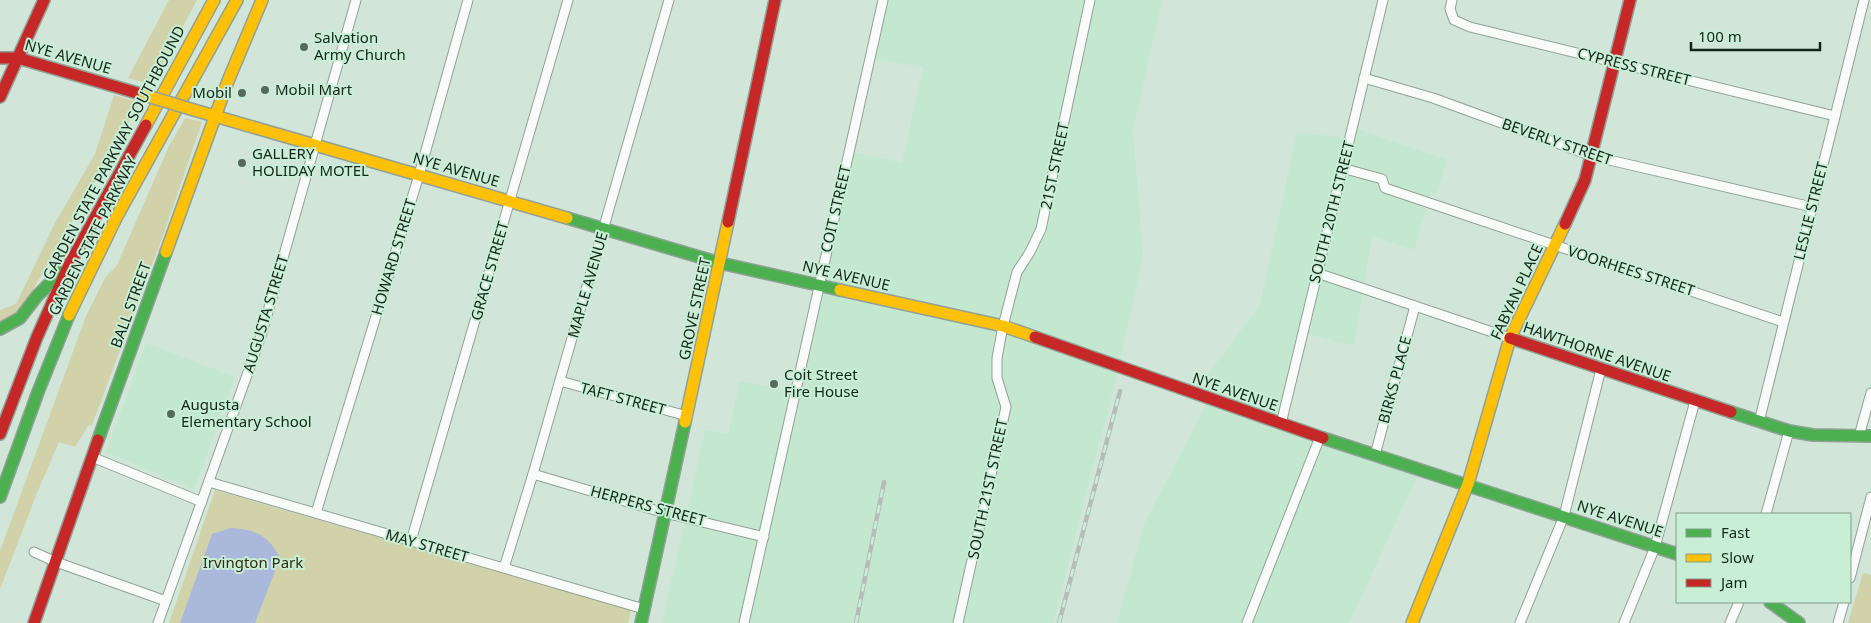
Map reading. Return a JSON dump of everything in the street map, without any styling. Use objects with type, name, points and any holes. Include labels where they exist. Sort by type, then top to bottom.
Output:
[{"type":"main road","points":[[1,90],[18,58],[44,0]]},
{"type":"main road","name":"GARDEN STATE PARKWAY SOUTHBOUND","points":[[0,434],[37,337],[69,265],[214,0]]},
{"type":"main road","name":"GARDEN STATE PARKWAY","points":[[0,497],[43,376],[81,290],[116,220],[237,0]]},
{"type":"main road","name":"BALL STREET","points":[[34,623],[235,62],[262,0]]},
{"type":"main road","name":"GROVE STREET","points":[[641,623],[776,0]]},
{"type":"main road","name":"FABYAN PLACE","points":[[1412,623],[1468,484],[1510,338],[1585,180],[1630,0]]},
{"type":"main road","name":"NYE AVENUE","points":[[0,58],[18,58],[720,263],[1003,326],[1281,424],[1676,554]]},
{"type":"main road","points":[[0,329],[20,318],[37,296],[69,265]]},
{"type":"main road","name":"HAWTHORNE AVENUE","points":[[1510,338],[1789,431],[1813,435],[1865,436]]},
{"type":"main road","points":[[1771,603],[1799,623]]},
{"type":"street","name":"AUGUSTA STREET","points":[[158,623],[261,336],[356,0]]},
{"type":"street","name":"HOWARD STREET","points":[[316,513],[419,175],[468,0]]},
{"type":"street","name":"GRACE STREET","points":[[411,541],[568,0]]},
{"type":"street","name":"MAPLE AVENUE","points":[[504,568],[533,474],[669,0]]},
{"type":"street","name":"COIT STREET","points":[[744,623],[883,0]]},
{"type":"street","name":"21ST STREET","points":[[1003,326],[1017,272],[1030,252],[1041,229],[1090,0]]},
{"type":"street","name":"SOUTH 20TH STREET","points":[[1281,424],[1383,0]]},
{"type":"street","name":"CYPRESS STREET","points":[[1452,0],[1450,9],[1454,20],[1470,26],[1835,116]]},
{"type":"street","name":"LESLIE STREET","points":[[1758,422],[1864,0]]},
{"type":"street","name":"BEVERLY STREET","points":[[1364,78],[1433,98],[1592,156],[1812,207]]},
{"type":"street","name":"VOORHEES STREET","points":[[1342,168],[1382,179],[1385,188],[1399,193],[1783,322]]},
{"type":"street","name":"HAWTHORNE AVENUE","points":[[1317,273],[1510,338]]},
{"type":"street","name":"BIRKS PLACE","points":[[1375,454],[1415,306]]},
{"type":"street","name":"SOUTH 21ST STREET","points":[[958,623],[1006,407],[997,378],[997,358],[1003,326]]},
{"type":"street","points":[[1520,623],[1564,516],[1601,369]]},
{"type":"street","name":"TAFT STREET","points":[[560,381],[687,416]]},
{"type":"street","points":[[1865,436],[1871,393]]},
{"type":"street","points":[[1624,623],[1656,547],[1695,401]]},
{"type":"street","points":[[1766,513],[1789,431]]},
{"type":"street","points":[[1247,623],[1320,437]]},
{"type":"street","points":[[92,457],[202,502]]},
{"type":"street","name":"HERPERS STREET","points":[[533,474],[665,513],[764,537]]},
{"type":"street","name":"MAY STREET","points":[[210,482],[644,609]]},
{"type":"street","points":[[1851,574],[1871,498]]},
{"type":"street","points":[[34,552],[56,562],[166,601]]},
{"type":"street","points":[[1730,623],[1739,603]]},
{"type":"street","points":[[1838,623],[1844,603]]},
{"type":"shaded area","points":[[883,0],[1162,0],[1133,131],[1143,255],[1118,371],[1053,623],[662,623],[705,430],[728,434],[740,381],[796,392],[849,151],[902,163],[923,67],[868,58]]},
{"type":"shaded area","points":[[1355,128],[1447,160],[1436,195],[1431,193],[1414,250],[1372,236],[1354,346],[1304,333],[1282,425],[1421,468],[1349,623],[1117,623],[1144,524],[1206,405],[1190,398],[1260,305],[1297,132],[1352,139]]},
{"type":"shaded area","name":"Augusta Elementary School","points":[[146,343],[235,377],[194,490],[106,452]]},
{"type":"green space","points":[[169,0],[197,0],[152,85],[128,78]]},
{"type":"green space","points":[[114,95],[140,103],[30,295],[13,315],[0,321],[0,310],[16,304],[55,223],[95,154]]},
{"type":"green space","points":[[185,118],[202,122],[165,230],[92,425],[88,426],[75,447],[59,442],[0,589],[0,551],[86,316],[105,278],[117,265],[169,146]]},
{"type":"green space","name":"Irvington Park","points":[[215,490],[631,610],[628,623],[169,623]]},
{"type":"green space","points":[[1863,573],[1871,575],[1871,623],[1848,623]]},
{"type":"water","points":[[231,528],[248,530],[261,535],[276,550],[280,558],[255,623],[180,623],[212,534]]},
{"type":"railway","points":[[1059,623],[1120,391]]},
{"type":"railway","points":[[856,623],[884,482]]},
{"type":"traffic: fast","points":[[567,218],[720,263],[840,290]]},
{"type":"traffic: fast","points":[[98,440],[166,252]]},
{"type":"traffic: fast","points":[[0,329],[20,318],[37,296],[61,272]]},
{"type":"traffic: fast","points":[[0,497],[38,392],[69,315]]},
{"type":"traffic: fast","points":[[1731,412],[1789,431],[1813,435],[1871,436]]},
{"type":"traffic: fast","points":[[641,623],[685,422]]},
{"type":"traffic: fast","points":[[1323,438],[1676,554]]},
{"type":"traffic: fast","points":[[1771,603],[1799,623]]},
{"type":"traffic: slow","points":[[146,125],[214,0]]},
{"type":"traffic: slow","points":[[69,315],[117,216],[237,0]]},
{"type":"traffic: slow","points":[[166,252],[228,81],[262,0]]},
{"type":"traffic: slow","points":[[144,95],[194,110]]},
{"type":"traffic: slow","points":[[194,110],[567,218]]},
{"type":"traffic: slow","points":[[685,422],[728,222]]},
{"type":"traffic: slow","points":[[1412,623],[1468,484],[1510,338],[1565,224]]},
{"type":"traffic: slow","points":[[840,290],[1003,326],[1035,337]]},
{"type":"traffic: jam","points":[[0,97],[44,0]]},
{"type":"traffic: jam","points":[[728,222],[775,0]]},
{"type":"traffic: jam","points":[[1565,224],[1585,180],[1630,0]]},
{"type":"traffic: jam","points":[[0,58],[18,58],[144,95]]},
{"type":"traffic: jam","points":[[0,434],[37,337],[69,265],[146,125]]},
{"type":"traffic: jam","points":[[1035,337],[1323,438]]},
{"type":"traffic: jam","points":[[1510,338],[1731,412]]},
{"type":"traffic: jam","points":[[34,623],[98,440]]},
{"type":"place","name":"Salvation Army Church","points":[[304,47]]},
{"type":"place","name":"Mobil Mart","points":[[265,90]]},
{"type":"place","name":"Mobil","points":[[242,93]]},
{"type":"place","name":"GALLERY HOLIDAY MOTEL","points":[[242,163]]},
{"type":"place","name":"Coit Street Fire House","points":[[774,384]]},
{"type":"place","name":"Augusta Elementary School","points":[[171,414]]}]
